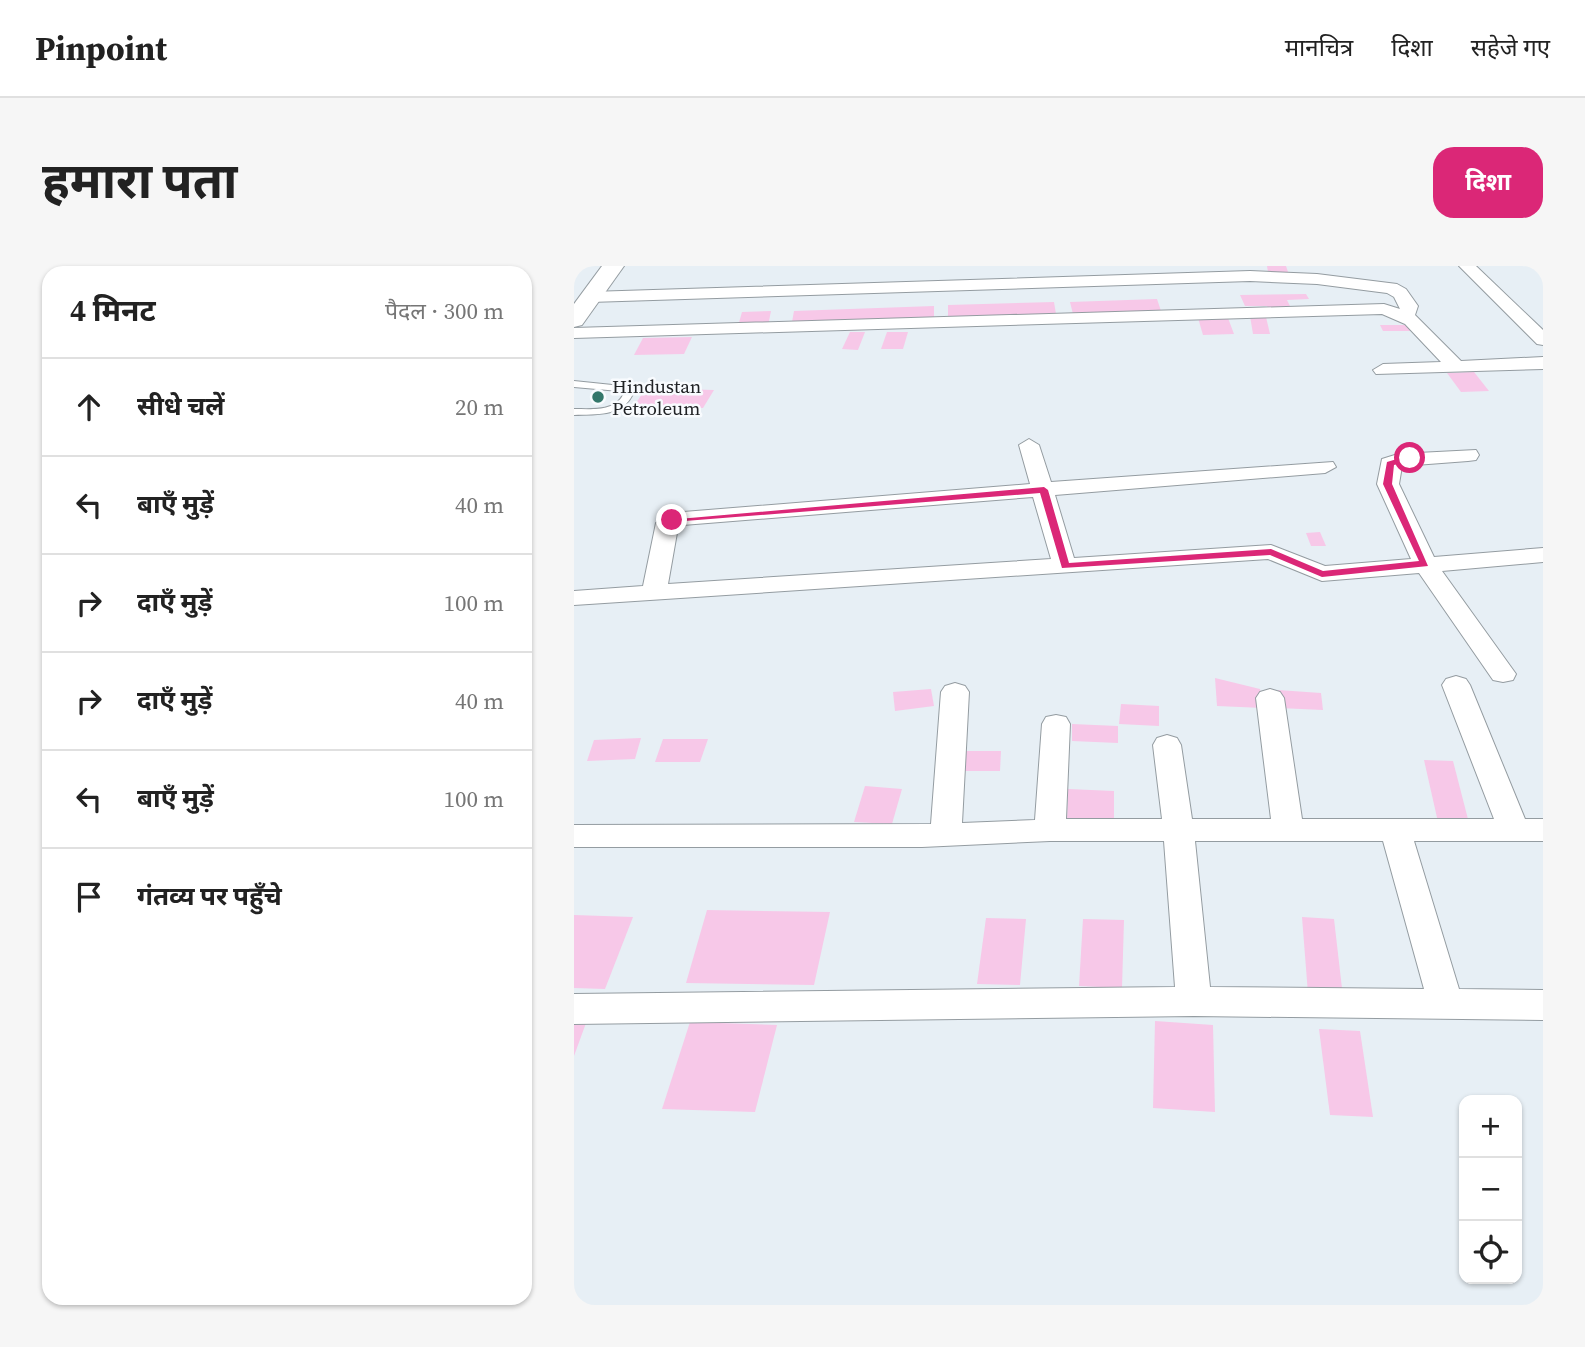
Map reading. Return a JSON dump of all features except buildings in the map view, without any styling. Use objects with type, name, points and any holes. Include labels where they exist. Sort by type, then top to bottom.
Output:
[{"type":"main road","points":[[574,320],[612,266]]},
{"type":"street","points":[[1467,266],[1540,335]]},
{"type":"street","points":[[590,297],[1067,280],[1150,282],[1219,276],[1306,278],[1396,290],[1409,306],[1408,312],[1403,315]]},
{"type":"street","points":[[574,333],[1384,309],[1403,315],[1455,366]]},
{"type":"street","points":[[1383,370],[1543,363]]},
{"type":"street","points":[[1029,445],[1065,566]]},
{"type":"street","points":[[1468,456],[1410,458],[1390,464],[1388,484],[1425,564],[1503,674]]},
{"type":"street","points":[[654,593],[667,523],[672,520],[1325,467]]},
{"type":"street","points":[[574,598],[1271,552],[1322,574],[1543,555]]},
{"type":"street","points":[[574,836],[1529,830],[1456,685]]},
{"type":"street","points":[[946,835],[954,692]]},
{"type":"street","points":[[1270,698],[1288,832]]},
{"type":"street","points":[[1050,831],[1056,724]]},
{"type":"street","points":[[1167,745],[1179,832],[1194,1001]]},
{"type":"street","points":[[1395,830],[1446,1005]]},
{"type":"street","points":[[574,1009],[899,1007],[1194,1001],[1543,1005]]},
{"type":"lane","points":[[574,384],[622,389],[628,394],[623,404],[614,408],[574,412]]},
{"type":"place","name":"Hindustan Petroleum","points":[[598,397]]},
{"type":"route","points":[[672,520],[1044,490],[1065,566],[1271,552],[1322,574],[1425,564],[1388,484],[1390,464],[1410,458]]}]
